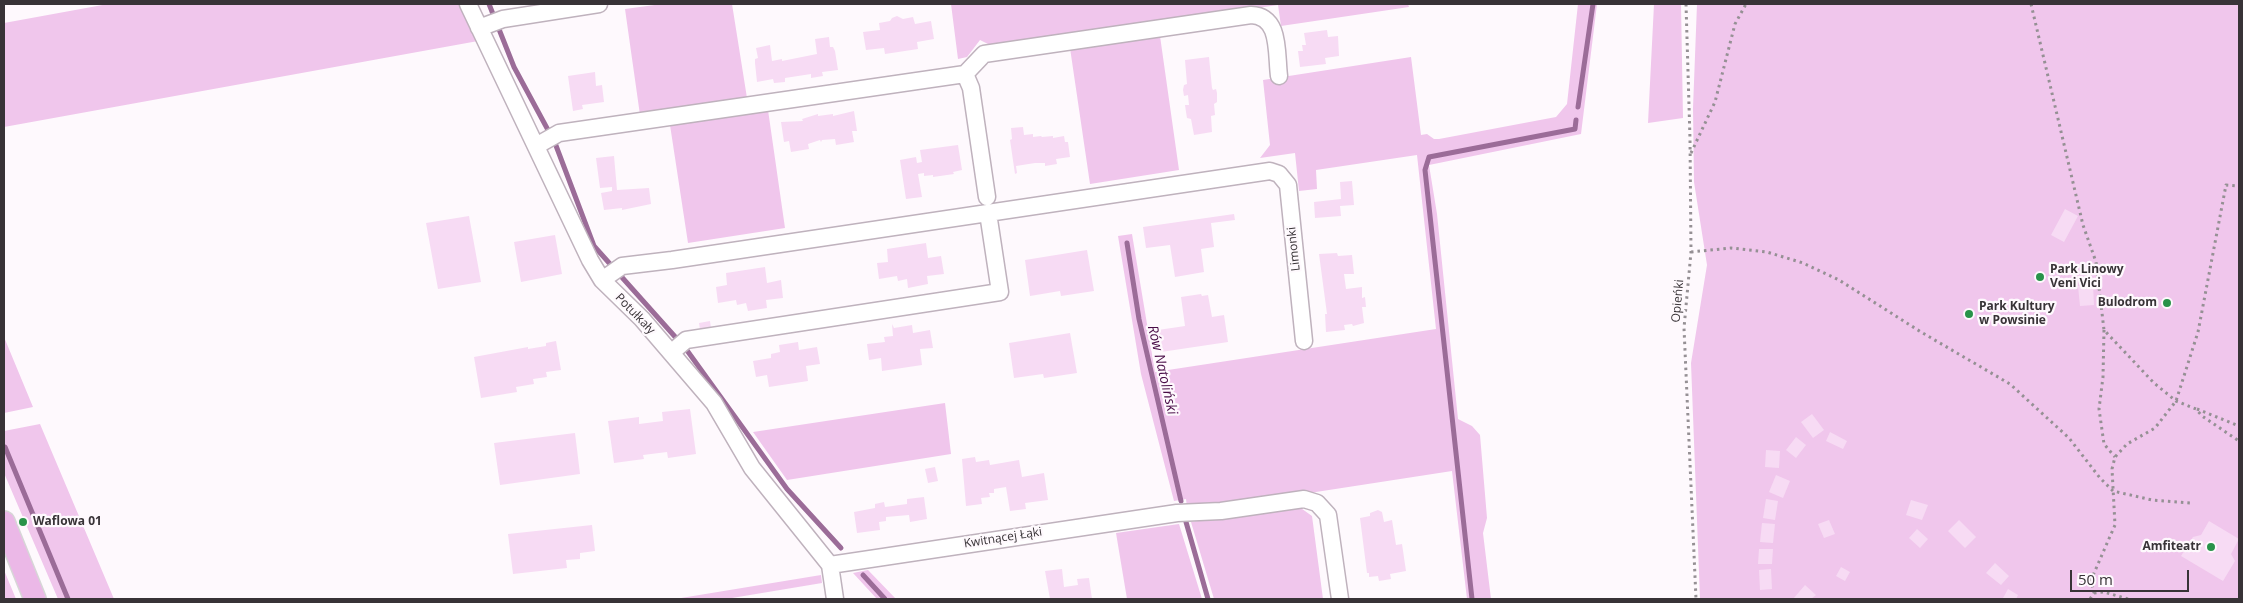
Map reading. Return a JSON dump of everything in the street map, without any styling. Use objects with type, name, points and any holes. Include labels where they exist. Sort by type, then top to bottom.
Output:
[{"type":"main road","points":[[4,522],[35,599]]},
{"type":"street","name":"Potułkały","points":[[468,4],[490,24],[547,140],[590,260],[611,274],[624,299],[678,347],[704,390],[724,416],[752,468],[830,565]]},
{"type":"street","points":[[490,24],[599,4]]},
{"type":"street","points":[[547,140],[965,74],[984,54],[1251,15],[1265,18],[1273,28],[1279,76]]},
{"type":"street","points":[[678,347],[1000,292],[971,88],[965,74]]},
{"type":"street","name":"Limonki","points":[[988,205],[1265,170],[1279,174],[1288,185],[1304,341]]},
{"type":"street","points":[[611,274],[988,205]]},
{"type":"street","name":"Kwitnącej Łąki","points":[[830,565],[1177,513],[1221,511],[1304,499],[1311,500],[1323,508],[1330,524],[1340,599]]},
{"type":"street","points":[[830,565],[835,599]]},
{"type":"path","name":"Opieńki","points":[[1686,4],[1691,252],[1684,328],[1696,599]]},
{"type":"path","points":[[1690,155],[1715,102],[1735,24],[1746,4]]},
{"type":"path","points":[[2031,4],[2083,225],[2096,262],[2104,330],[2103,377],[2099,409],[2104,444],[2115,457]]},
{"type":"path","points":[[2090,599],[2094,593],[2091,580],[2115,525],[2112,469],[2115,457],[2127,444],[2155,428],[2176,401],[2198,332],[2226,185],[2239,186]]},
{"type":"path","points":[[1691,252],[1731,248],[1767,252],[1803,263],[1839,280],[1920,332],[2010,384],[2069,438],[2100,478],[2113,491],[2152,500],[2191,503]]},
{"type":"path","points":[[2104,330],[2154,383],[2176,401],[2239,426]]},
{"type":"path","points":[[2196,409],[2202,416],[2239,441]]},
{"type":"path","points":[[2094,593],[2104,592],[2127,599]]},
{"type":"path","points":[[2122,599],[2127,599]]},
{"type":"shaded area","points":[[108,4],[461,4],[478,41],[4,127],[4,23]]},
{"type":"shaded area","points":[[662,4],[732,4],[747,98],[640,115],[625,9]]},
{"type":"shaded area","points":[[951,4],[1408,4],[1409,7],[1281,26],[1278,5],[992,46],[980,40],[967,57],[958,59]]},
{"type":"shaded area","points":[[1578,4],[1597,4],[1581,134],[1429,165],[1437,214],[1458,419],[1472,426],[1480,435],[1487,518],[1483,533],[1491,599],[1467,599],[1452,471],[1303,494],[1187,507],[1186,499],[1174,501],[1141,374],[1118,236],[1132,234],[1155,372],[1436,329],[1417,155],[1316,170],[1317,189],[1299,191],[1295,153],[1260,158],[1270,145],[1263,80],[1411,57],[1421,135],[1427,134],[1434,139],[1439,139],[1556,117],[1567,104]]},
{"type":"shaded area","points":[[1654,4],[1681,4],[1683,118],[1648,123]]},
{"type":"shaded area","name":"Park Kultury w Powsinie","points":[[1697,4],[2239,4],[2239,599],[1700,599],[1691,363],[1707,265],[1694,182],[1693,108]]},
{"type":"shaded area","points":[[1160,36],[1179,170],[1090,184],[1070,48]]},
{"type":"shaded area","points":[[768,110],[785,228],[688,243],[670,125]]},
{"type":"shaded area","points":[[4,337],[33,407],[4,413]]},
{"type":"shaded area","points":[[945,403],[951,454],[787,480],[753,432]]},
{"type":"shaded area","points":[[40,424],[114,599],[58,599],[4,473],[4,431]]},
{"type":"shaded area","points":[[1298,506],[1312,516],[1323,599],[1214,599],[1191,522]]},
{"type":"shaded area","points":[[1179,524],[1202,599],[1127,599],[1116,533]]},
{"type":"shaded area","points":[[4,570],[16,599],[4,599]]},
{"type":"shaded area","points":[[868,570],[896,599],[877,599],[853,573]]},
{"type":"shaded area","points":[[821,575],[822,583],[726,599],[675,599]]},
{"type":"building","points":[[897,16],[903,19],[913,17],[915,24],[931,21],[934,39],[917,42],[918,49],[885,54],[884,48],[866,50],[863,32],[880,30],[879,23],[890,21]]},
{"type":"building","points":[[1327,30],[1328,37],[1338,36],[1339,56],[1325,58],[1326,64],[1300,67],[1298,51],[1303,51],[1302,45],[1306,45],[1304,33]]},
{"type":"building","points":[[829,37],[830,47],[833,47],[835,51],[838,70],[822,72],[823,76],[811,78],[811,74],[785,78],[785,82],[774,83],[773,79],[757,82],[755,59],[758,58],[756,48],[770,45],[772,61],[782,59],[782,61],[817,54],[815,39]]},
{"type":"building","points":[[1209,57],[1212,88],[1213,90],[1216,89],[1217,93],[1217,102],[1214,104],[1215,115],[1211,116],[1212,132],[1194,135],[1191,119],[1187,118],[1186,112],[1185,105],[1189,105],[1188,95],[1184,96],[1183,90],[1184,85],[1187,84],[1185,60]]},
{"type":"building","points":[[595,72],[596,86],[602,85],[604,102],[582,105],[583,109],[573,111],[568,76]]},
{"type":"building","points":[[854,111],[857,131],[852,131],[854,142],[836,145],[835,139],[822,140],[821,142],[820,140],[808,144],[809,149],[791,152],[789,141],[784,142],[781,122],[803,121],[802,119],[818,114],[818,116],[833,114],[833,116]]},
{"type":"building","points":[[1023,127],[1024,135],[1033,134],[1033,137],[1053,136],[1053,138],[1064,136],[1065,142],[1068,142],[1070,157],[1056,159],[1057,164],[1045,166],[1045,163],[1035,163],[1016,166],[1017,173],[1015,174],[1010,140],[1012,139],[1011,128]]},
{"type":"building","points":[[958,145],[962,170],[953,172],[954,174],[933,177],[933,175],[924,176],[924,173],[918,174],[922,197],[906,199],[900,160],[916,157],[917,163],[922,162],[920,150]]},
{"type":"building","points":[[614,156],[617,190],[649,188],[651,204],[622,210],[622,208],[604,210],[601,193],[612,191],[612,187],[600,188],[596,158]]},
{"type":"building","points":[[1352,181],[1354,205],[1340,206],[1341,216],[1315,218],[1314,202],[1341,199],[1340,182]]},
{"type":"building","points":[[2065,209],[2078,216],[2064,242],[2051,235]]},
{"type":"building","points":[[1234,214],[1235,220],[1211,223],[1214,247],[1201,249],[1204,272],[1175,277],[1170,245],[1146,248],[1143,227]]},
{"type":"building","points":[[469,216],[481,282],[438,289],[426,223]]},
{"type":"building","points":[[555,235],[562,274],[521,282],[514,242]]},
{"type":"building","points":[[926,243],[928,258],[941,256],[944,274],[927,276],[928,284],[908,288],[907,279],[898,281],[897,276],[879,279],[877,263],[888,262],[887,249]]},
{"type":"building","points":[[1087,250],[1094,291],[1061,296],[1060,291],[1030,296],[1025,260]]},
{"type":"building","points":[[1337,253],[1338,256],[1352,255],[1354,274],[1344,274],[1346,289],[1362,287],[1362,298],[1365,297],[1366,307],[1362,307],[1364,323],[1353,326],[1352,324],[1344,325],[1345,330],[1326,332],[1325,314],[1327,314],[1319,254]]},
{"type":"building","points":[[765,267],[767,283],[781,280],[783,298],[766,300],[767,308],[748,311],[746,303],[737,305],[736,300],[718,303],[716,287],[727,285],[726,273]]},
{"type":"building","points":[[2093,285],[2094,305],[2080,306],[2078,286]]},
{"type":"building","points":[[1201,294],[1202,296],[1208,295],[1212,317],[1224,315],[1228,342],[1161,352],[1158,330],[1185,326],[1181,297]]},
{"type":"building","points":[[710,321],[711,328],[700,330],[699,323]]},
{"type":"building","points":[[892,324],[894,328],[912,325],[913,333],[930,330],[933,348],[920,349],[922,365],[882,371],[881,358],[869,360],[867,344],[885,342],[884,337],[893,336]]},
{"type":"building","points":[[1070,333],[1077,373],[1044,378],[1043,374],[1014,378],[1009,343]]},
{"type":"building","points":[[556,341],[561,370],[546,372],[547,377],[533,379],[534,384],[516,387],[517,392],[481,398],[474,357],[528,347],[528,349],[546,346],[546,343]]},
{"type":"building","points":[[798,342],[799,350],[817,347],[820,364],[806,366],[808,381],[769,387],[767,375],[756,377],[753,361],[771,358],[771,354],[780,352],[779,345]]},
{"type":"building","points":[[690,409],[696,454],[668,458],[667,452],[643,455],[644,459],[614,463],[608,421],[639,417],[639,424],[663,421],[662,412]]},
{"type":"building","points":[[1812,414],[1824,430],[1813,438],[1801,422]]},
{"type":"building","points":[[1830,432],[1847,441],[1843,449],[1826,441]]},
{"type":"building","points":[[575,433],[580,474],[500,485],[494,443]]},
{"type":"building","points":[[1796,437],[1806,445],[1796,458],[1786,450]]},
{"type":"building","points":[[1766,450],[1780,451],[1779,468],[1765,467]]},
{"type":"building","points":[[975,457],[976,462],[989,460],[990,465],[1019,460],[1022,477],[1044,473],[1048,500],[1025,503],[1026,509],[1010,511],[1006,487],[994,489],[994,493],[989,493],[990,497],[981,498],[982,504],[966,506],[962,459]]},
{"type":"building","points":[[935,467],[938,481],[928,483],[925,469]]},
{"type":"building","points":[[1776,475],[1790,481],[1783,498],[1769,492]]},
{"type":"building","points":[[924,497],[927,519],[910,522],[909,515],[886,517],[886,521],[879,522],[880,530],[857,533],[854,512],[875,508],[875,504],[884,502],[885,507],[907,504],[907,499]]},
{"type":"building","points":[[1766,499],[1778,501],[1775,520],[1763,518]]},
{"type":"building","points":[[1911,500],[1928,505],[1922,520],[1906,515]]},
{"type":"building","points":[[1378,510],[1382,512],[1384,522],[1392,520],[1396,545],[1402,544],[1406,571],[1390,574],[1391,579],[1379,581],[1378,576],[1369,577],[1369,573],[1367,573],[1360,518],[1370,516],[1370,513]]},
{"type":"building","points":[[1829,520],[1835,534],[1824,538],[1818,524]]},
{"type":"building","points":[[1959,520],[1976,537],[1965,548],[1948,531]]},
{"type":"building","name":"Amfiteatr","points":[[2209,521],[2239,539],[2231,554],[2235,561],[2223,581],[2181,556],[2193,537],[2201,535]]},
{"type":"building","points":[[1762,523],[1775,524],[1773,543],[1760,542]]},
{"type":"building","points":[[592,525],[595,551],[580,553],[580,559],[566,560],[567,568],[513,574],[508,534]]},
{"type":"building","points":[[1917,529],[1928,539],[1920,548],[1909,538]]},
{"type":"building","points":[[1759,549],[1773,549],[1772,564],[1758,564]]},
{"type":"building","points":[[1995,563],[2009,576],[2001,585],[1986,573]]},
{"type":"building","points":[[1841,567],[1850,572],[1845,581],[1836,576]]},
{"type":"building","points":[[1062,569],[1064,587],[1078,585],[1077,579],[1089,578],[1092,599],[1050,599],[1045,571]]},
{"type":"building","points":[[1771,569],[1772,589],[1760,590],[1759,570]]},
{"type":"building","points":[[1805,585],[1816,595],[1811,599],[1793,599]]},
{"type":"building","points":[[2008,589],[2018,595],[2016,599],[2003,598]]},
{"type":"waterway","points":[[489,4],[514,67],[555,143],[594,246],[686,349],[787,489],[841,548]]},
{"type":"waterway","points":[[1578,107],[1593,4]]},
{"type":"waterway","points":[[1472,599],[1425,170],[1429,157],[1575,129],[1576,120]]},
{"type":"waterway","name":"Rów Natoliński","points":[[1127,243],[1139,319],[1181,501]]},
{"type":"waterway","points":[[5,447],[68,599]]},
{"type":"waterway","name":"Rów Natoliński","points":[[1186,522],[1208,599]]},
{"type":"waterway","points":[[863,575],[885,599]]},
{"type":"place","name":"Park Linowy Veni Vici","points":[[2040,277]]},
{"type":"place","name":"Bulodrom","points":[[2167,303]]},
{"type":"place","name":"Park Kultury w Powsinie","points":[[1969,314]]},
{"type":"place","name":"Waflowa 01","points":[[23,522]]},
{"type":"place","name":"Amfiteatr","points":[[2211,547]]}]
